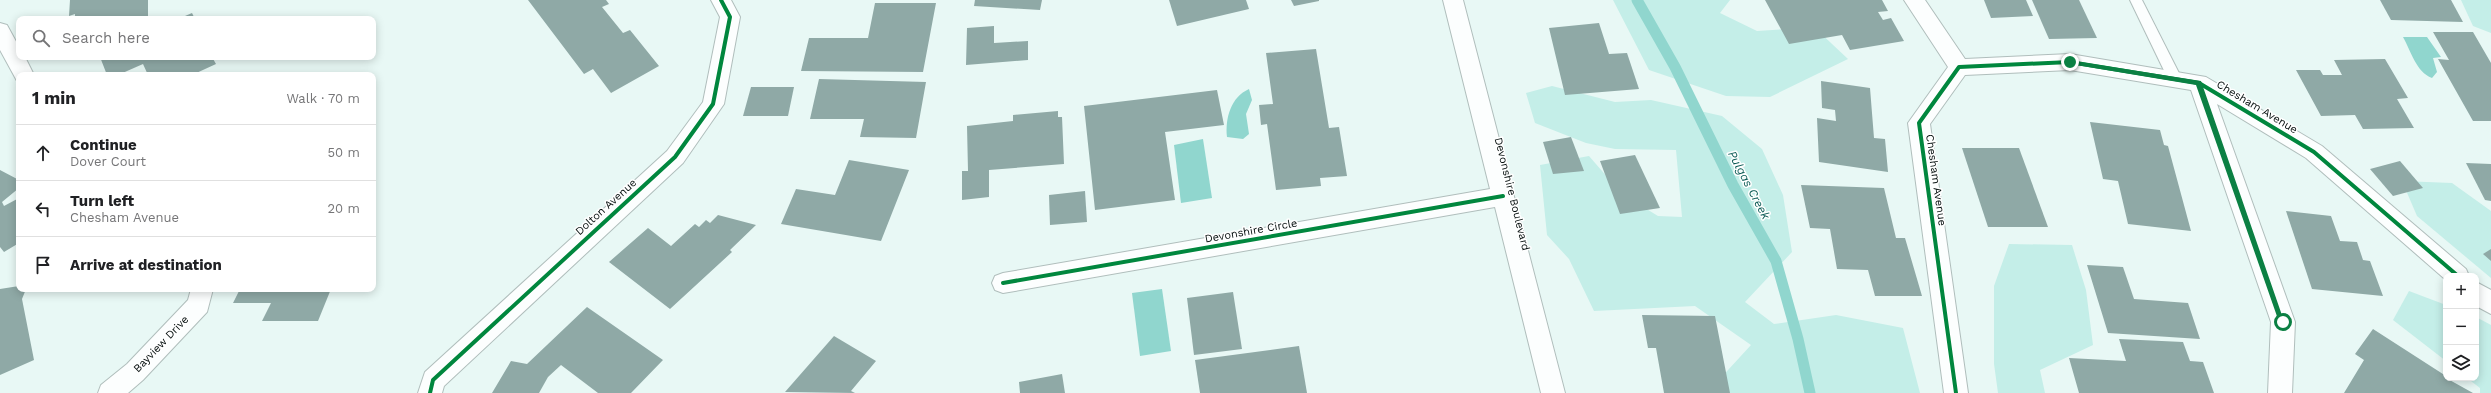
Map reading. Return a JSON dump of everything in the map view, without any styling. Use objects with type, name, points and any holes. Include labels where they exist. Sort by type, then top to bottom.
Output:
[{"type":"street","name":"Dolton Avenue","points":[[430,393],[433,380],[675,157],[713,104],[730,17],[721,0]]},
{"type":"street","name":"Devonshire Boulevard","points":[[1453,0],[1553,393]]},
{"type":"street","points":[[1914,0],[1959,67]]},
{"type":"street","points":[[0,31],[22,72]]},
{"type":"street","name":"Chesham Avenue","points":[[1956,393],[1919,123],[1959,67],[2070,62],[2199,83],[2314,152],[2455,273]]},
{"type":"street","points":[[2199,83],[2283,322],[2280,393]]},
{"type":"street","name":"Devonshire Circle","points":[[1003,283],[1503,196]]},
{"type":"street","name":"Bayview Drive","points":[[110,393],[135,372],[199,305],[201,292]]},
{"type":"street","points":[[2479,294],[2491,304]]},
{"type":"lane","points":[[2136,0],[2175,79]]},
{"type":"shaded area","points":[[1613,0],[1730,0],[1720,13],[1757,31],[1814,27],[1848,59],[1770,97],[1726,96],[1649,70]]},
{"type":"shaded area","points":[[2461,0],[2491,0],[2491,33],[2473,26]]},
{"type":"shaded area","points":[[2403,37],[2427,37],[2441,57],[2433,58],[2437,72],[2432,78],[2426,75],[2418,66]]},
{"type":"shaded area","points":[[1552,86],[1615,102],[1651,100],[1722,116],[1762,149],[1783,195],[1792,252],[1745,302],[1774,324],[1836,315],[1903,328],[1920,393],[1730,393],[1717,382],[1751,345],[1695,306],[1594,311],[1569,259],[1547,235],[1540,165],[1589,156],[1622,194],[1658,216],[1682,217],[1676,150],[1615,149],[1586,143],[1535,123],[1526,93]]},
{"type":"shaded area","points":[[1249,89],[1252,100],[1246,114],[1249,134],[1243,139],[1227,137],[1227,123],[1230,109],[1238,97]]},
{"type":"shaded area","points":[[1203,139],[1212,198],[1181,203],[1174,145]]},
{"type":"shaded area","points":[[2402,181],[2452,183],[2491,211],[2491,278],[2417,216]]},
{"type":"shaded area","points":[[2009,244],[2072,245],[2086,290],[2093,345],[2040,370],[2045,393],[1998,393],[1994,364],[1994,286]]},
{"type":"shaded area","points":[[1162,289],[1171,351],[1140,356],[1132,293]]},
{"type":"shaded area","points":[[2409,291],[2443,304],[2443,359],[2393,320]]},
{"type":"shaded area","points":[[2479,319],[2491,325],[2491,393],[2480,393],[2480,388],[2471,381],[2479,381]]},
{"type":"building","points":[[70,0],[148,0],[148,16],[75,16],[75,14],[69,16]]},
{"type":"building","points":[[528,0],[606,0],[609,4],[602,7],[623,33],[630,30],[659,66],[611,93],[593,69],[584,74]]},
{"type":"building","points":[[975,0],[1042,0],[1040,10],[974,6]]},
{"type":"building","points":[[1169,0],[1246,0],[1249,9],[1177,26]]},
{"type":"building","points":[[1291,0],[1319,0],[1319,1],[1294,6]]},
{"type":"building","points":[[1765,0],[1882,0],[1888,11],[1878,12],[1883,20],[1891,18],[1904,41],[1850,50],[1842,35],[1789,44]]},
{"type":"building","points":[[1984,0],[2026,0],[2033,16],[1991,18]]},
{"type":"building","points":[[2032,0],[2079,0],[2097,38],[2049,39]]},
{"type":"building","points":[[2380,0],[2451,0],[2463,22],[2391,20]]},
{"type":"building","points":[[875,3],[936,3],[923,72],[801,71],[809,38],[868,38]]},
{"type":"building","points":[[192,13],[194,16],[185,16]]},
{"type":"building","points":[[1599,23],[1609,54],[1627,53],[1639,89],[1565,95],[1549,28]]},
{"type":"building","points":[[994,26],[994,43],[1028,41],[1028,60],[966,65],[967,28]]},
{"type":"building","points":[[2433,32],[2473,32],[2491,63],[2491,121],[2473,121],[2438,59],[2449,60]]},
{"type":"building","points":[[1316,49],[1329,128],[1339,127],[1347,176],[1320,178],[1321,186],[1276,190],[1267,124],[1261,125],[1259,105],[1273,104],[1266,53]]},
{"type":"building","points":[[2385,59],[2408,98],[2397,99],[2414,128],[2363,129],[2355,115],[2321,116],[2296,70],[2320,70],[2323,75],[2342,75],[2334,60]]},
{"type":"building","points":[[101,60],[214,60],[216,64],[199,72],[147,72],[143,64],[125,72],[106,72]]},
{"type":"building","points":[[819,79],[926,82],[916,138],[860,137],[864,119],[810,119]]},
{"type":"building","points":[[1821,81],[1870,88],[1874,138],[1885,139],[1888,172],[1819,162],[1817,118],[1836,121],[1835,110],[1822,108]]},
{"type":"building","points":[[751,87],[794,87],[788,116],[743,116]]},
{"type":"building","points":[[1217,90],[1224,125],[1165,132],[1175,200],[1095,210],[1084,106]]},
{"type":"building","points":[[1058,111],[1058,117],[1062,117],[1064,164],[989,170],[989,197],[962,200],[962,171],[968,171],[967,126],[1013,121],[1013,115]]},
{"type":"building","points":[[2090,122],[2160,130],[2164,145],[2168,146],[2191,231],[2128,224],[2118,181],[2103,179]]},
{"type":"building","points":[[1571,137],[1584,171],[1553,174],[1543,142]]},
{"type":"building","points":[[1962,148],[2019,148],[2048,227],[1988,227]]},
{"type":"building","points":[[1635,155],[1660,208],[1620,214],[1600,161]]},
{"type":"building","points":[[849,160],[909,170],[881,241],[781,224],[796,189],[835,195]]},
{"type":"building","points":[[2400,161],[2423,188],[2393,196],[2370,169]]},
{"type":"building","points":[[2466,163],[2491,164],[2491,201],[2485,200]]},
{"type":"building","points":[[0,170],[16,178],[16,190],[2,202],[4,206],[16,200],[16,245],[4,252],[0,247]]},
{"type":"building","points":[[1801,185],[1884,188],[1896,238],[1905,238],[1922,296],[1875,296],[1868,270],[1837,269],[1830,229],[1810,228]]},
{"type":"building","points":[[1085,191],[1087,222],[1050,225],[1049,195]]},
{"type":"building","points":[[2286,211],[2331,216],[2340,241],[2357,242],[2363,260],[2370,261],[2383,296],[2312,289]]},
{"type":"building","points":[[718,215],[756,225],[730,250],[732,252],[670,309],[609,262],[648,228],[671,246],[695,224],[699,227],[706,220],[710,223]]},
{"type":"building","points":[[2491,249],[2491,261],[2483,254]]},
{"type":"building","points":[[2087,265],[2123,267],[2134,299],[2188,303],[2200,339],[2108,333]]},
{"type":"building","points":[[16,286],[16,292],[25,292],[22,299],[34,360],[0,375],[0,289]]},
{"type":"building","points":[[238,292],[330,292],[318,321],[262,321],[271,303],[233,303]]},
{"type":"building","points":[[1233,292],[1242,349],[1194,355],[1187,298]]},
{"type":"building","points":[[587,307],[663,360],[631,393],[598,393],[561,365],[548,377],[539,393],[492,393],[511,361],[527,364]]},
{"type":"building","points":[[1642,315],[1715,316],[1730,393],[1664,393],[1656,348],[1648,348]]},
{"type":"building","points":[[2373,329],[2443,374],[2443,381],[2451,381],[2473,393],[2344,393],[2364,360],[2355,354]]},
{"type":"building","points":[[834,336],[876,361],[851,391],[855,393],[785,392]]},
{"type":"building","points":[[2119,339],[2183,342],[2190,361],[2203,362],[2214,393],[2079,393],[2069,358],[2126,361]]},
{"type":"building","points":[[1299,346],[1307,393],[1200,393],[1195,360]]},
{"type":"building","points":[[1062,374],[1065,393],[1020,393],[1019,382]]},
{"type":"waterway","name":"Pulgas Creek","points":[[1637,0],[1675,67],[1733,185],[1776,261],[1798,339],[1810,393]]},
{"type":"cycle path","points":[[430,393],[433,380],[675,157],[713,104],[730,17],[721,0]]},
{"type":"cycle path","points":[[1956,393],[1919,123],[1959,67],[2070,62],[2199,83],[2314,152],[2455,273]]},
{"type":"cycle path","points":[[1003,283],[1503,196]]},
{"type":"route","points":[[2070,62],[2199,83],[2283,322]]}]
